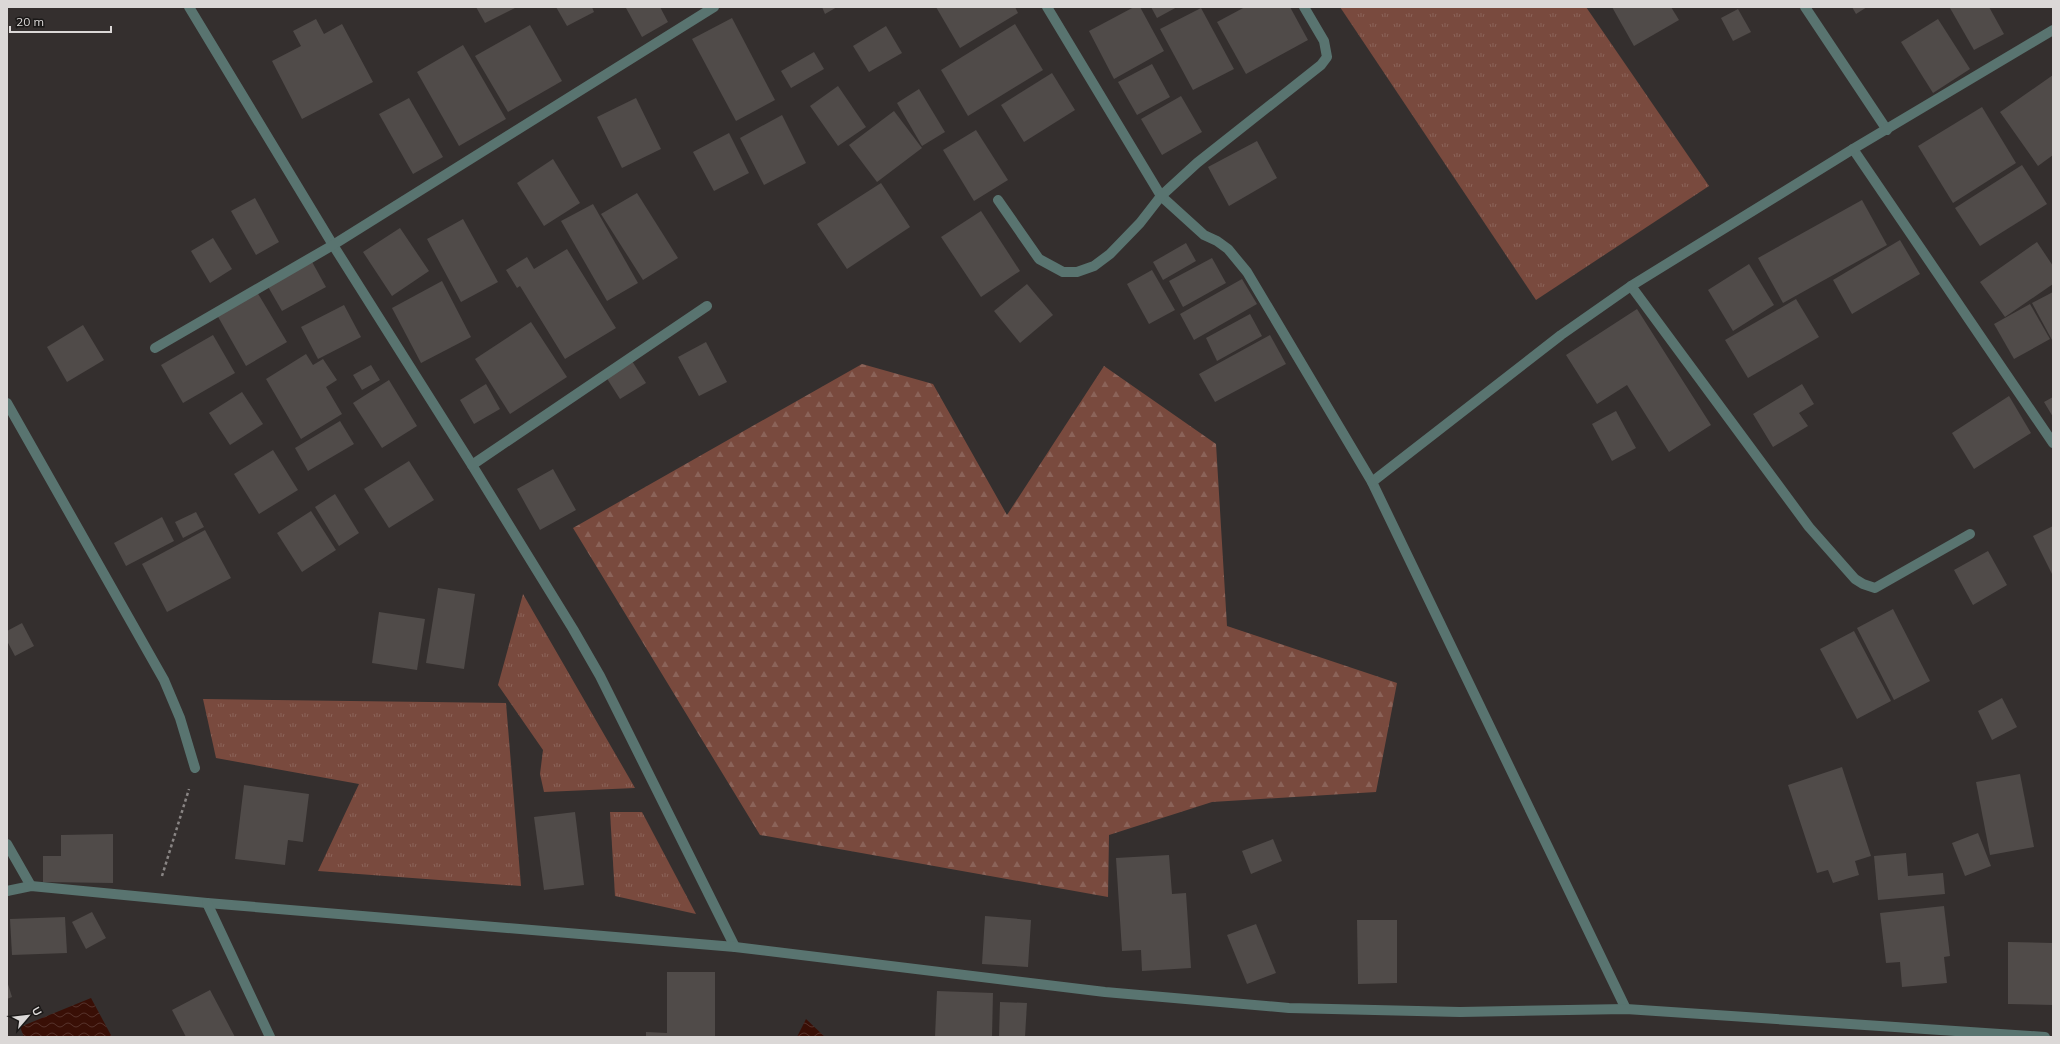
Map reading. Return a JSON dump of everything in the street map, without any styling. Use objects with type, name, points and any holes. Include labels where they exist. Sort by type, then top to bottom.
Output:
[{"type":"street","points":[[189,7],[333,245],[472,465],[600,676],[735,947]]},
{"type":"street","points":[[155,348],[333,245],[714,7]]},
{"type":"street","points":[[1047,7],[1161,196],[1204,235],[1217,241],[1238,259],[1372,482],[1626,1009]]},
{"type":"street","points":[[998,200],[1039,260],[1063,272],[1077,272],[1094,266],[1110,254],[1140,223],[1161,196],[1197,163],[1322,65],[1326,56],[1324,41],[1304,7]]},
{"type":"street","points":[[1805,7],[1887,130]]},
{"type":"street","points":[[1372,482],[1561,335],[1631,286],[1853,149],[2053,30]]},
{"type":"street","points":[[1853,149],[2053,443]]},
{"type":"street","points":[[1631,286],[1809,527],[1855,579],[1863,584],[1875,588],[1970,534]]},
{"type":"street","points":[[472,465],[707,306]]},
{"type":"street","points":[[7,403],[164,680],[180,718],[196,768]]},
{"type":"street","points":[[7,844],[31,886]]},
{"type":"street","points":[[7,891],[31,886],[207,903],[735,947],[1105,992],[1289,1008],[1460,1012],[1626,1009],[2045,1037]]},
{"type":"street","points":[[207,903],[270,1037]]},
{"type":"path","points":[[156,897],[196,768]]},
{"type":"green space","points":[[1340,7],[1586,7],[1709,186],[1536,300]]},
{"type":"green space","points":[[862,364],[933,384],[1007,515],[1104,366],[1216,444],[1227,626],[1397,683],[1376,792],[1212,802],[1109,835],[1108,897],[760,835],[573,528]]},
{"type":"green space","points":[[523,594],[635,788],[544,792],[540,774],[543,750],[498,685]]},
{"type":"green space","points":[[203,699],[506,703],[521,886],[318,871],[359,784],[216,758]]},
{"type":"green space","points":[[610,812],[642,812],[696,914],[615,896]]},
{"type":"water","points":[[91,998],[112,1037],[24,1037],[20,1027]]},
{"type":"water","points":[[806,1019],[825,1037],[797,1037]]},
{"type":"building","points":[[476,7],[517,7],[485,23]]},
{"type":"building","points":[[556,7],[592,7],[594,12],[567,26]]},
{"type":"building","points":[[660,7],[668,22],[642,37],[626,8]]},
{"type":"building","points":[[822,7],[837,7],[825,14]]},
{"type":"building","points":[[936,7],[1015,7],[1018,13],[960,48]]},
{"type":"building","points":[[1134,7],[1140,7],[1164,51],[1114,79],[1089,31]]},
{"type":"building","points":[[1151,7],[1177,7],[1157,18]]},
{"type":"building","points":[[1245,7],[1290,7],[1308,40],[1246,74],[1217,22]]},
{"type":"building","points":[[1612,7],[1671,7],[1679,20],[1634,46]]},
{"type":"building","points":[[1852,7],[1867,7],[1856,14]]},
{"type":"building","points":[[1989,7],[2004,34],[1974,50],[1950,8]]},
{"type":"building","points":[[1201,8],[1234,69],[1193,90],[1160,29]]},
{"type":"building","points":[[1738,9],[1751,32],[1733,41],[1721,18]]},
{"type":"building","points":[[732,18],[775,100],[736,121],[692,39]]},
{"type":"building","points":[[316,19],[324,34],[342,24],[373,82],[302,119],[272,61],[301,46],[293,31]]},
{"type":"building","points":[[1938,19],[1970,69],[1933,93],[1901,42]]},
{"type":"building","points":[[1015,24],[1043,70],[968,116],[941,70]]},
{"type":"building","points":[[530,25],[562,81],[508,112],[475,56]]},
{"type":"building","points":[[886,26],[902,53],[869,72],[853,46]]},
{"type":"building","points":[[463,45],[506,119],[459,146],[417,72]]},
{"type":"building","points":[[814,52],[824,69],[791,88],[781,71]]},
{"type":"building","points":[[1152,64],[1170,97],[1137,115],[1118,82]]},
{"type":"building","points":[[1052,73],[1075,110],[1024,142],[1001,105]]},
{"type":"building","points":[[2053,75],[2053,155],[2038,166],[2000,112]]},
{"type":"building","points":[[838,86],[866,127],[838,146],[810,106]]},
{"type":"building","points":[[919,89],[945,132],[922,146],[897,103]]},
{"type":"building","points":[[1181,96],[1202,132],[1162,155],[1141,119]]},
{"type":"building","points":[[409,98],[443,157],[413,174],[379,114]]},
{"type":"building","points":[[636,98],[661,149],[622,168],[597,117]]},
{"type":"building","points":[[1982,107],[2016,163],[1953,203],[1918,146]]},
{"type":"building","points":[[894,111],[922,148],[877,182],[849,145]]},
{"type":"building","points":[[782,115],[806,163],[764,185],[740,138]]},
{"type":"building","points":[[976,130],[1008,180],[974,201],[943,150]]},
{"type":"building","points":[[729,133],[749,173],[714,191],[693,152]]},
{"type":"building","points":[[1257,141],[1277,178],[1229,206],[1208,167]]},
{"type":"building","points":[[553,159],[580,203],[544,226],[517,183]]},
{"type":"building","points":[[2022,165],[2047,204],[1980,246],[1955,208]]},
{"type":"building","points":[[881,183],[910,227],[847,269],[817,224]]},
{"type":"building","points":[[637,193],[678,258],[643,280],[601,214]]},
{"type":"building","points":[[255,198],[279,242],[256,255],[231,211]]},
{"type":"building","points":[[1862,200],[1887,245],[1783,303],[1758,258]]},
{"type":"building","points":[[593,204],[638,283],[607,301],[561,221]]},
{"type":"building","points":[[981,211],[1020,271],[981,297],[941,237]]},
{"type":"building","points":[[463,219],[498,282],[461,302],[427,239]]},
{"type":"building","points":[[400,228],[429,271],[392,296],[363,252]]},
{"type":"building","points":[[213,238],[232,269],[210,283],[191,251]]},
{"type":"building","points":[[1900,240],[1920,274],[1852,314],[1833,280]]},
{"type":"building","points":[[2037,242],[2053,266],[2053,284],[2005,317],[1980,282]]},
{"type":"building","points":[[1186,243],[1196,261],[1163,280],[1153,262]]},
{"type":"building","points":[[567,249],[616,328],[565,359],[520,286],[517,288],[506,270],[527,257],[534,269]]},
{"type":"building","points":[[1212,258],[1226,283],[1183,307],[1169,281]]},
{"type":"building","points":[[311,260],[326,287],[282,311],[267,285]]},
{"type":"building","points":[[1749,264],[1774,305],[1733,331],[1708,290]]},
{"type":"building","points":[[1152,270],[1175,310],[1149,324],[1127,284]]},
{"type":"building","points":[[1242,279],[1257,304],[1194,340],[1180,314]]},
{"type":"building","points":[[442,281],[471,337],[421,363],[392,308]]},
{"type":"building","points":[[1027,284],[1053,315],[1020,343],[994,311]]},
{"type":"building","points":[[257,292],[287,342],[246,366],[217,315]]},
{"type":"building","points":[[2053,292],[2053,339],[2052,340],[2032,303]]},
{"type":"building","points":[[1796,299],[1819,337],[1748,378],[1725,340]]},
{"type":"building","points":[[2030,304],[2050,339],[2014,359],[1994,324]]},
{"type":"building","points":[[344,305],[361,337],[318,359],[301,327]]},
{"type":"building","points":[[1637,309],[1711,425],[1669,452],[1627,385],[1597,404],[1566,355]]},
{"type":"building","points":[[1250,314],[1262,336],[1217,361],[1206,338]]},
{"type":"building","points":[[531,322],[567,377],[510,414],[475,359]]},
{"type":"building","points":[[83,325],[104,360],[67,382],[47,347]]},
{"type":"building","points":[[213,335],[235,373],[183,403],[161,365]]},
{"type":"building","points":[[1270,335],[1286,364],[1215,402],[1199,374]]},
{"type":"building","points":[[706,342],[727,382],[699,396],[678,357]]},
{"type":"building","points":[[306,354],[313,365],[323,359],[337,380],[326,387],[342,414],[301,439],[266,379]]},
{"type":"building","points":[[632,361],[646,383],[620,399],[606,377]]},
{"type":"building","points":[[371,365],[380,380],[362,390],[353,375]]},
{"type":"building","points":[[389,380],[417,426],[382,448],[353,403]]},
{"type":"building","points":[[486,384],[500,409],[474,424],[460,400]]},
{"type":"building","points":[[1802,384],[1814,404],[1799,413],[1808,426],[1773,447],[1753,414]]},
{"type":"building","points":[[242,392],[263,424],[230,445],[209,413]]},
{"type":"building","points":[[2009,396],[2031,433],[1974,469],[1952,433]]},
{"type":"building","points":[[2053,397],[2053,417],[2044,402]]},
{"type":"building","points":[[1616,411],[1636,448],[1612,461],[1592,424]]},
{"type":"building","points":[[340,421],[354,444],[308,471],[295,448]]},
{"type":"building","points":[[273,450],[298,490],[259,514],[234,474]]},
{"type":"building","points":[[409,461],[434,500],[389,528],[364,489]]},
{"type":"building","points":[[553,469],[576,510],[540,530],[517,489]]},
{"type":"building","points":[[335,494],[359,533],[339,546],[315,507]]},
{"type":"building","points":[[311,511],[336,550],[302,572],[277,533]]},
{"type":"building","points":[[196,512],[204,527],[183,538],[175,522]]},
{"type":"building","points":[[162,517],[174,541],[126,566],[114,543]]},
{"type":"building","points":[[2053,526],[2053,576],[2033,536]]},
{"type":"building","points":[[205,530],[231,578],[167,612],[142,564]]},
{"type":"building","points":[[1988,551],[2007,585],[1973,605],[1954,570]]},
{"type":"building","points":[[438,588],[475,594],[464,669],[426,663]]},
{"type":"building","points":[[1893,609],[1930,681],[1894,700],[1857,628]]},
{"type":"building","points":[[379,612],[425,619],[417,670],[372,663]]},
{"type":"building","points":[[22,623],[34,646],[15,656],[7,641],[7,631]]},
{"type":"building","points":[[1854,631],[1891,701],[1857,719],[1820,649]]},
{"type":"building","points":[[2002,698],[2017,727],[1992,740],[1978,711]]},
{"type":"building","points":[[1842,767],[1871,856],[1855,861],[1859,875],[1833,883],[1828,870],[1817,873],[1788,785]]},
{"type":"building","points":[[2020,774],[2034,847],[1990,855],[1976,782]]},
{"type":"building","points":[[244,785],[309,794],[303,842],[288,840],[285,865],[235,859]]},
{"type":"building","points":[[575,812],[584,885],[544,890],[534,817]]},
{"type":"building","points":[[1978,833],[1991,866],[1965,876],[1952,843]]},
{"type":"building","points":[[113,834],[113,883],[43,882],[43,856],[61,856],[61,835]]},
{"type":"building","points":[[1273,839],[1282,861],[1251,874],[1242,851]]},
{"type":"building","points":[[1906,853],[1908,876],[1943,873],[1945,894],[1878,900],[1874,856]]},
{"type":"building","points":[[1169,855],[1172,894],[1186,893],[1191,968],[1142,971],[1141,950],[1122,951],[1116,858]]},
{"type":"building","points":[[1944,906],[1950,956],[1944,957],[1947,983],[1902,987],[1900,962],[1886,963],[1880,913]]},
{"type":"building","points":[[92,912],[106,938],[86,949],[72,922]]},
{"type":"building","points":[[985,916],[1031,920],[1028,967],[982,964]]},
{"type":"building","points":[[65,917],[67,953],[12,955],[10,919]]},
{"type":"building","points":[[1357,920],[1397,920],[1397,983],[1358,984]]},
{"type":"building","points":[[1256,924],[1276,973],[1247,984],[1227,935]]},
{"type":"building","points":[[2008,942],[2053,943],[2053,1005],[2008,1004]]},
{"type":"building","points":[[667,972],[715,972],[715,1037],[646,1037],[646,1032],[667,1033]]},
{"type":"building","points":[[7,981],[12,997],[7,999]]},
{"type":"building","points":[[210,990],[235,1037],[186,1037],[172,1010]]},
{"type":"building","points":[[937,991],[993,993],[992,1037],[935,1037]]},
{"type":"building","points":[[1000,1002],[1027,1003],[1025,1037],[999,1037]]}]
